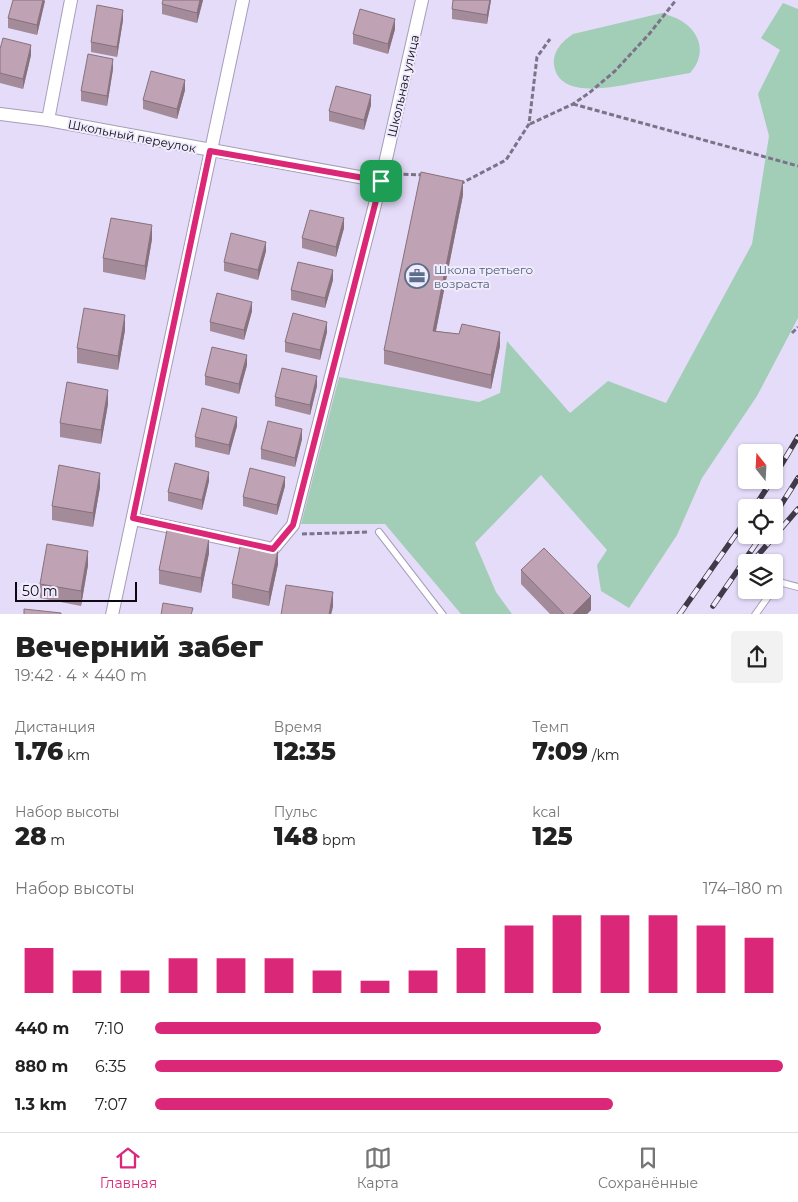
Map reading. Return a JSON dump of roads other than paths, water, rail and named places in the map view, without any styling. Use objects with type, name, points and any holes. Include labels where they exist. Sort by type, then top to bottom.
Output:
[{"type":"street","points":[[48,120],[71,0]]},
{"type":"street","points":[[112,614],[210,151],[244,0]]},
{"type":"street","name":"Школьная улица","points":[[133,518],[273,549],[293,525],[382,177],[422,0]]},
{"type":"street","name":"Школьный переулок","points":[[0,114],[48,120],[210,151],[382,177]]},
{"type":"lane","points":[[379,532],[443,614]]},
{"type":"lane","points":[[783,583],[798,587]]},
{"type":"lane","points":[[755,614],[766,599]]},
{"type":"railway","points":[[783,462],[798,437]]},
{"type":"railway","points":[[783,502],[798,478]]},
{"type":"railway","points":[[760,499],[766,489]]},
{"type":"railway","points":[[759,554],[798,509]]},
{"type":"railway","points":[[680,614],[738,531]]},
{"type":"railway","points":[[713,606],[756,544]]},
{"type":"place","name":"Школа третьего возраста","points":[[417,276]]}]
